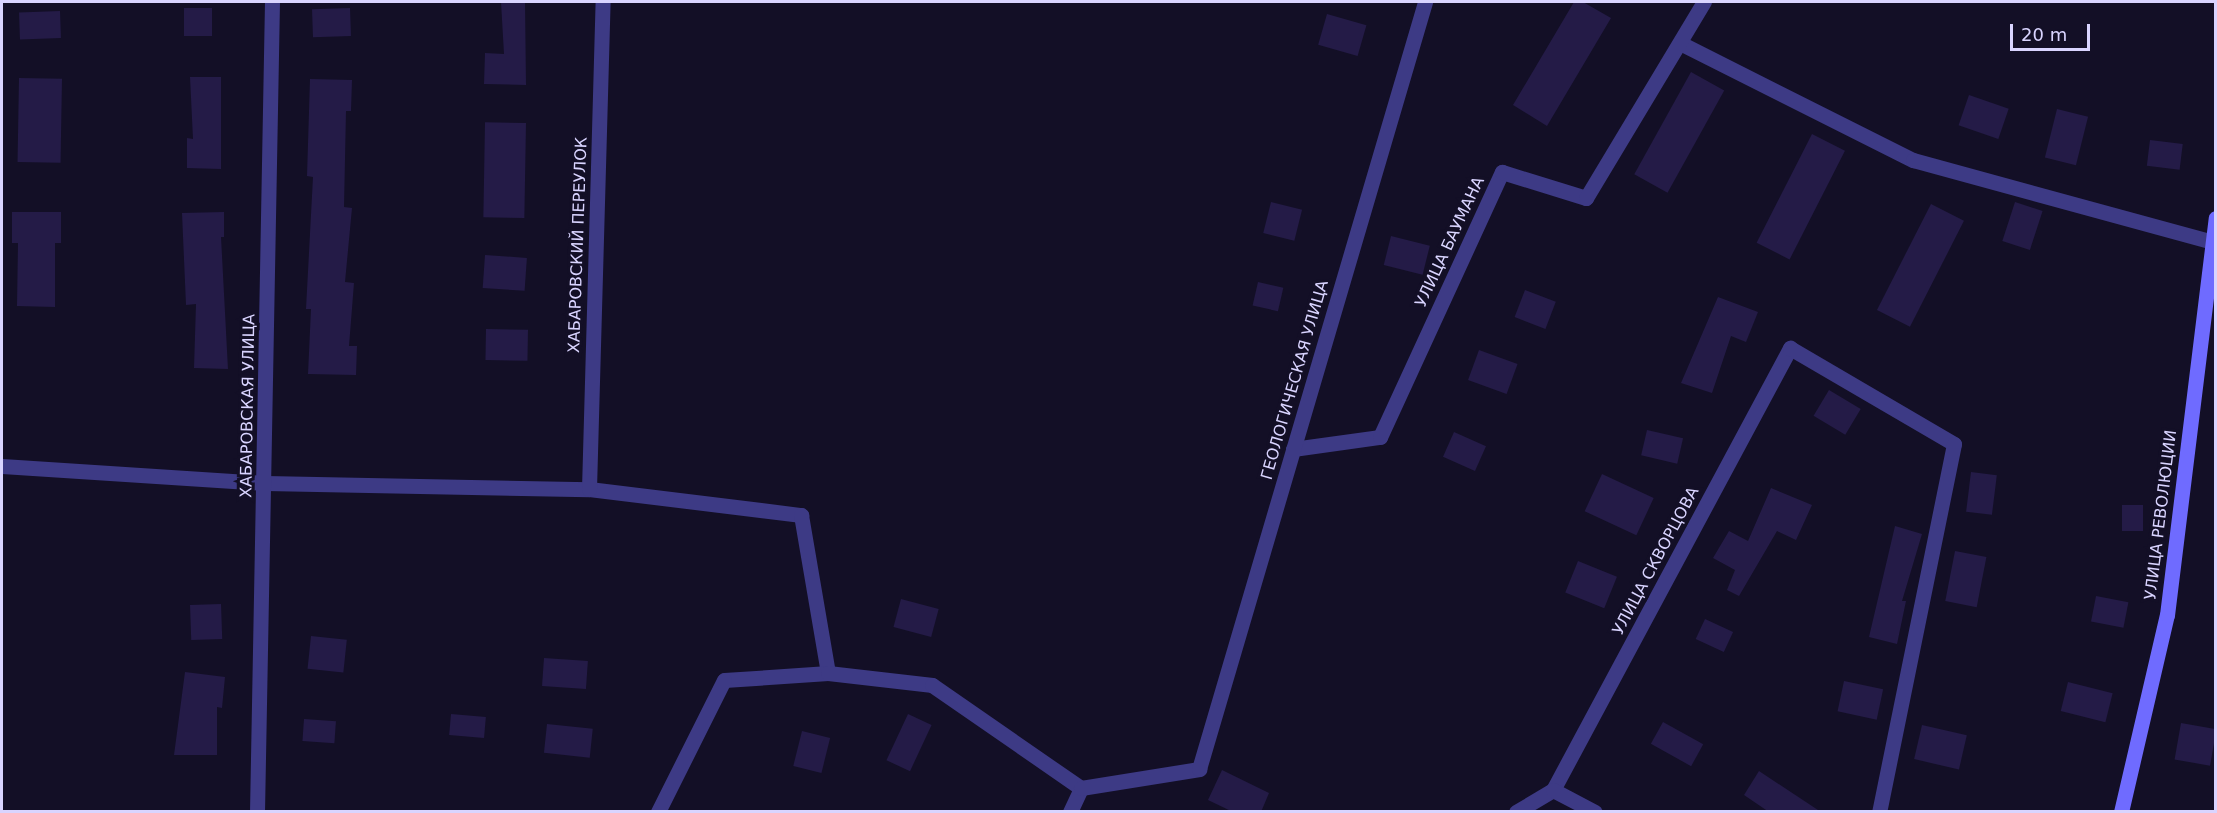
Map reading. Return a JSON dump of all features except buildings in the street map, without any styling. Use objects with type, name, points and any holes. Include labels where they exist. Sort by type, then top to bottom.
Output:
[{"type":"street","name":"ХАБАРОВСКАЯ УЛИЦА","points":[[257,812],[265,483],[272,2]]},
{"type":"street","name":"ХАБАРОВСКИЙ ПЕРЕУЛОК","points":[[589,489],[603,2]]},
{"type":"street","name":"ГЕОЛОГИЧЕСКАЯ УЛИЦА","points":[[1081,788],[1199,769],[1425,2]]},
{"type":"street","name":"УЛИЦА БАУМАНА","points":[[1293,449],[1380,437],[1502,172],[1586,198],[1704,2]]},
{"type":"street","points":[[1680,43],[1913,160],[2213,242]]},
{"type":"street","name":"УЛИЦА РЕВОЛЮЦИИ","points":[[2121,812],[2167,615],[2216,218]]},
{"type":"street","name":"УЛИЦА СКВОРЦОВА","points":[[1553,790],[1790,348],[1954,444],[1879,812]]},
{"type":"street","points":[[2,466],[265,483],[589,489],[801,515],[828,673]]},
{"type":"street","points":[[658,812],[724,680],[828,673],[932,685],[1081,788],[1070,812]]},
{"type":"street","points":[[1516,812],[1553,790],[1595,812]]}]
